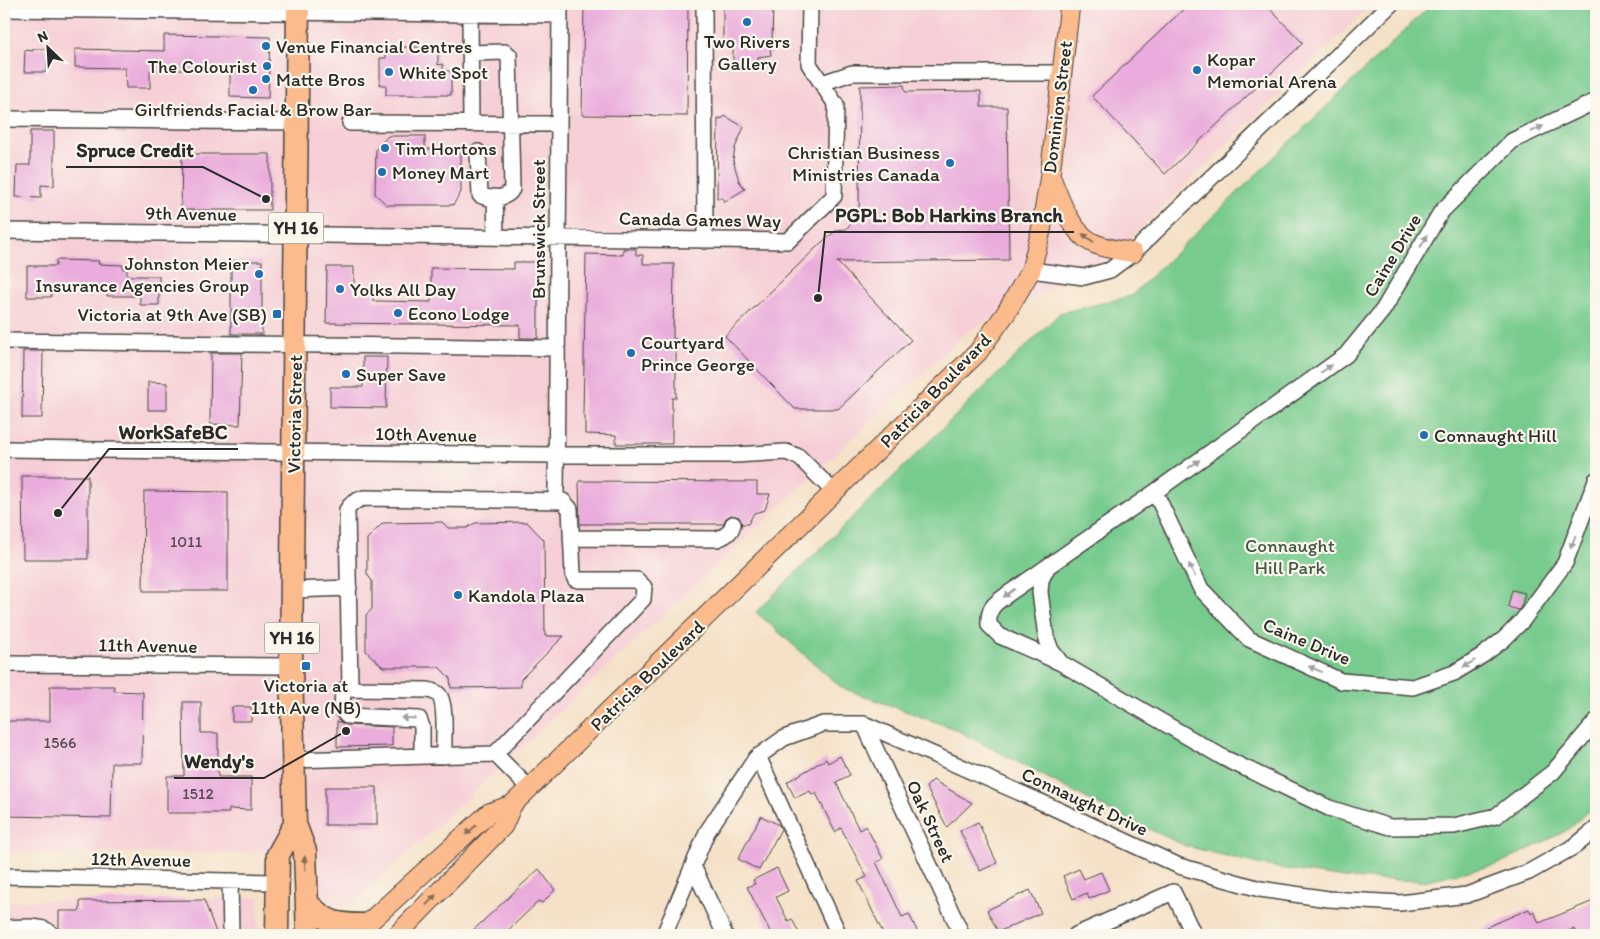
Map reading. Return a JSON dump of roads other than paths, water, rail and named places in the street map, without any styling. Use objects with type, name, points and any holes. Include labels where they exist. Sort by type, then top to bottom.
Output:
[{"type":"highway","name":"Victoria Street","points":[[298,8],[291,666],[295,824],[304,851],[308,935]]},
{"type":"highway","name":"Victoria Street","points":[[277,935],[276,882],[278,855],[295,824]]},
{"type":"highway","points":[[307,903],[320,917],[360,930]]},
{"type":"main road","name":"Dominion Street","points":[[1031,270],[1041,231],[1050,175],[1070,4]]},
{"type":"main road","points":[[1050,175],[1064,209],[1080,233],[1091,242],[1105,248],[1133,253]]},
{"type":"main road","name":"Patricia Boulevard","points":[[397,935],[503,826],[512,805],[723,602],[834,491],[978,352],[1006,312],[1031,270]]},
{"type":"main road","name":"Patricia Boulevard","points":[[360,930],[489,813],[512,805]]},
{"type":"street","points":[[704,4],[704,241]]},
{"type":"street","name":"Canada Games Way","points":[[558,238],[788,241],[834,196],[836,106],[809,64],[810,4]]},
{"type":"street","points":[[1031,270],[1084,277],[1110,270],[1133,253],[1391,4]]},
{"type":"street","points":[[4,9],[298,8],[470,14],[560,9]]},
{"type":"street","name":"Brunswick Street","points":[[556,500],[560,9]]},
{"type":"street","points":[[470,14],[470,124]]},
{"type":"street","points":[[470,53],[505,52],[509,55],[512,189],[510,194],[504,197],[484,197],[480,195],[478,152]]},
{"type":"street","points":[[822,83],[852,73],[1061,73]]},
{"type":"street","name":"Caine Drive","points":[[1596,100],[1512,141],[1441,212],[1383,310],[1346,355],[1155,492],[994,604],[988,614],[989,625],[1000,636],[1061,663],[1232,762],[1329,808],[1390,827],[1454,826],[1496,816],[1553,772],[1596,721]]},
{"type":"street","points":[[4,119],[297,122]]},
{"type":"street","points":[[350,123],[559,124]]},
{"type":"street","points":[[495,197],[496,237]]},
{"type":"street","name":"9th Avenue","points":[[4,230],[558,238]]},
{"type":"street","points":[[4,341],[557,348]]},
{"type":"street","name":"10th Avenue","points":[[4,449],[556,455],[734,455],[786,452],[799,457],[834,491]]},
{"type":"street","name":"Caine Drive","points":[[1155,492],[1201,589],[1249,639],[1341,680],[1413,687],[1461,669],[1504,639],[1522,621],[1565,563],[1596,480]]},
{"type":"street","points":[[294,760],[495,754],[643,599],[644,587],[637,580],[575,579],[573,574],[570,509],[563,500],[364,498],[356,500],[347,510],[350,689]]},
{"type":"street","points":[[571,538],[717,539],[729,534],[733,524]]},
{"type":"street","name":"Caine Drive","points":[[1048,565],[1041,580],[1040,592],[1046,637],[1051,650],[1061,663]]},
{"type":"street","points":[[292,590],[349,588]]},
{"type":"street","name":"11th Avenue","points":[[4,664],[291,666]]},
{"type":"street","points":[[422,756],[422,727],[419,719],[347,716],[342,710],[343,690],[428,690],[435,692],[440,697],[443,705],[444,756]]},
{"type":"street","name":"Connaught Drive","points":[[664,935],[708,832],[758,756],[784,738],[823,724],[864,724],[1179,866],[1260,889],[1328,899],[1400,903],[1467,895],[1529,872],[1575,846],[1596,829]]},
{"type":"street","name":"Oak Street","points":[[864,724],[962,935]]},
{"type":"street","points":[[495,754],[529,788]]},
{"type":"street","points":[[758,756],[839,935]]},
{"type":"street","points":[[693,866],[725,935]]},
{"type":"street","points":[[1179,866],[1173,892],[1194,935]]},
{"type":"street","name":"12th Avenue","points":[[4,876],[276,882]]},
{"type":"street","points":[[230,881],[231,935]]},
{"type":"street","points":[[1076,935],[1173,892]]},
{"type":"street","points":[[4,928],[43,928],[52,935]]},
{"type":"place","name":"Two Rivers Gallery","points":[[747,22]]},
{"type":"place","name":"Venue Financial Centres","points":[[266,46]]},
{"type":"place","name":"The Colourist","points":[[267,66]]},
{"type":"place","name":"Kopar Memorial Arena","points":[[1197,70]]},
{"type":"place","name":"White Spot","points":[[389,72]]},
{"type":"place","name":"Matte Bros","points":[[266,79]]},
{"type":"place","name":"Girlfriends Facial & Brow Bar","points":[[253,90]]},
{"type":"place","name":"Tim Hortons","points":[[385,148]]},
{"type":"place","name":"Christian Business Ministries Canada","points":[[950,163]]},
{"type":"place","name":"Money Mart","points":[[382,172]]},
{"type":"place","name":"Spruce Credit","points":[[266,199]]},
{"type":"place","name":"Johnston Meier Insurance Agencies Group","points":[[259,274]]},
{"type":"place","name":"Yolks All Day","points":[[340,289]]},
{"type":"place","name":"PGPL: Bob Harkins Branch","points":[[818,298]]},
{"type":"place","name":"Econo Lodge","points":[[398,313]]},
{"type":"place","name":"Victoria at 9th Ave (SB)","points":[[277,314]]},
{"type":"place","name":"Courtyard Prince George","points":[[631,353]]},
{"type":"place","name":"Super Save","points":[[346,374]]},
{"type":"place","name":"Connaught Hill","points":[[1424,435]]},
{"type":"place","name":"WorkSafeBC","points":[[58,513]]},
{"type":"place","name":"Kandola Plaza","points":[[458,595]]},
{"type":"place","name":"Victoria at 11th Ave (NB)","points":[[306,666]]},
{"type":"place","name":"Wendy's","points":[[346,731]]},
{"type":"park label","name":"Connaught Hill Park","points":[[1290,556]]}]
